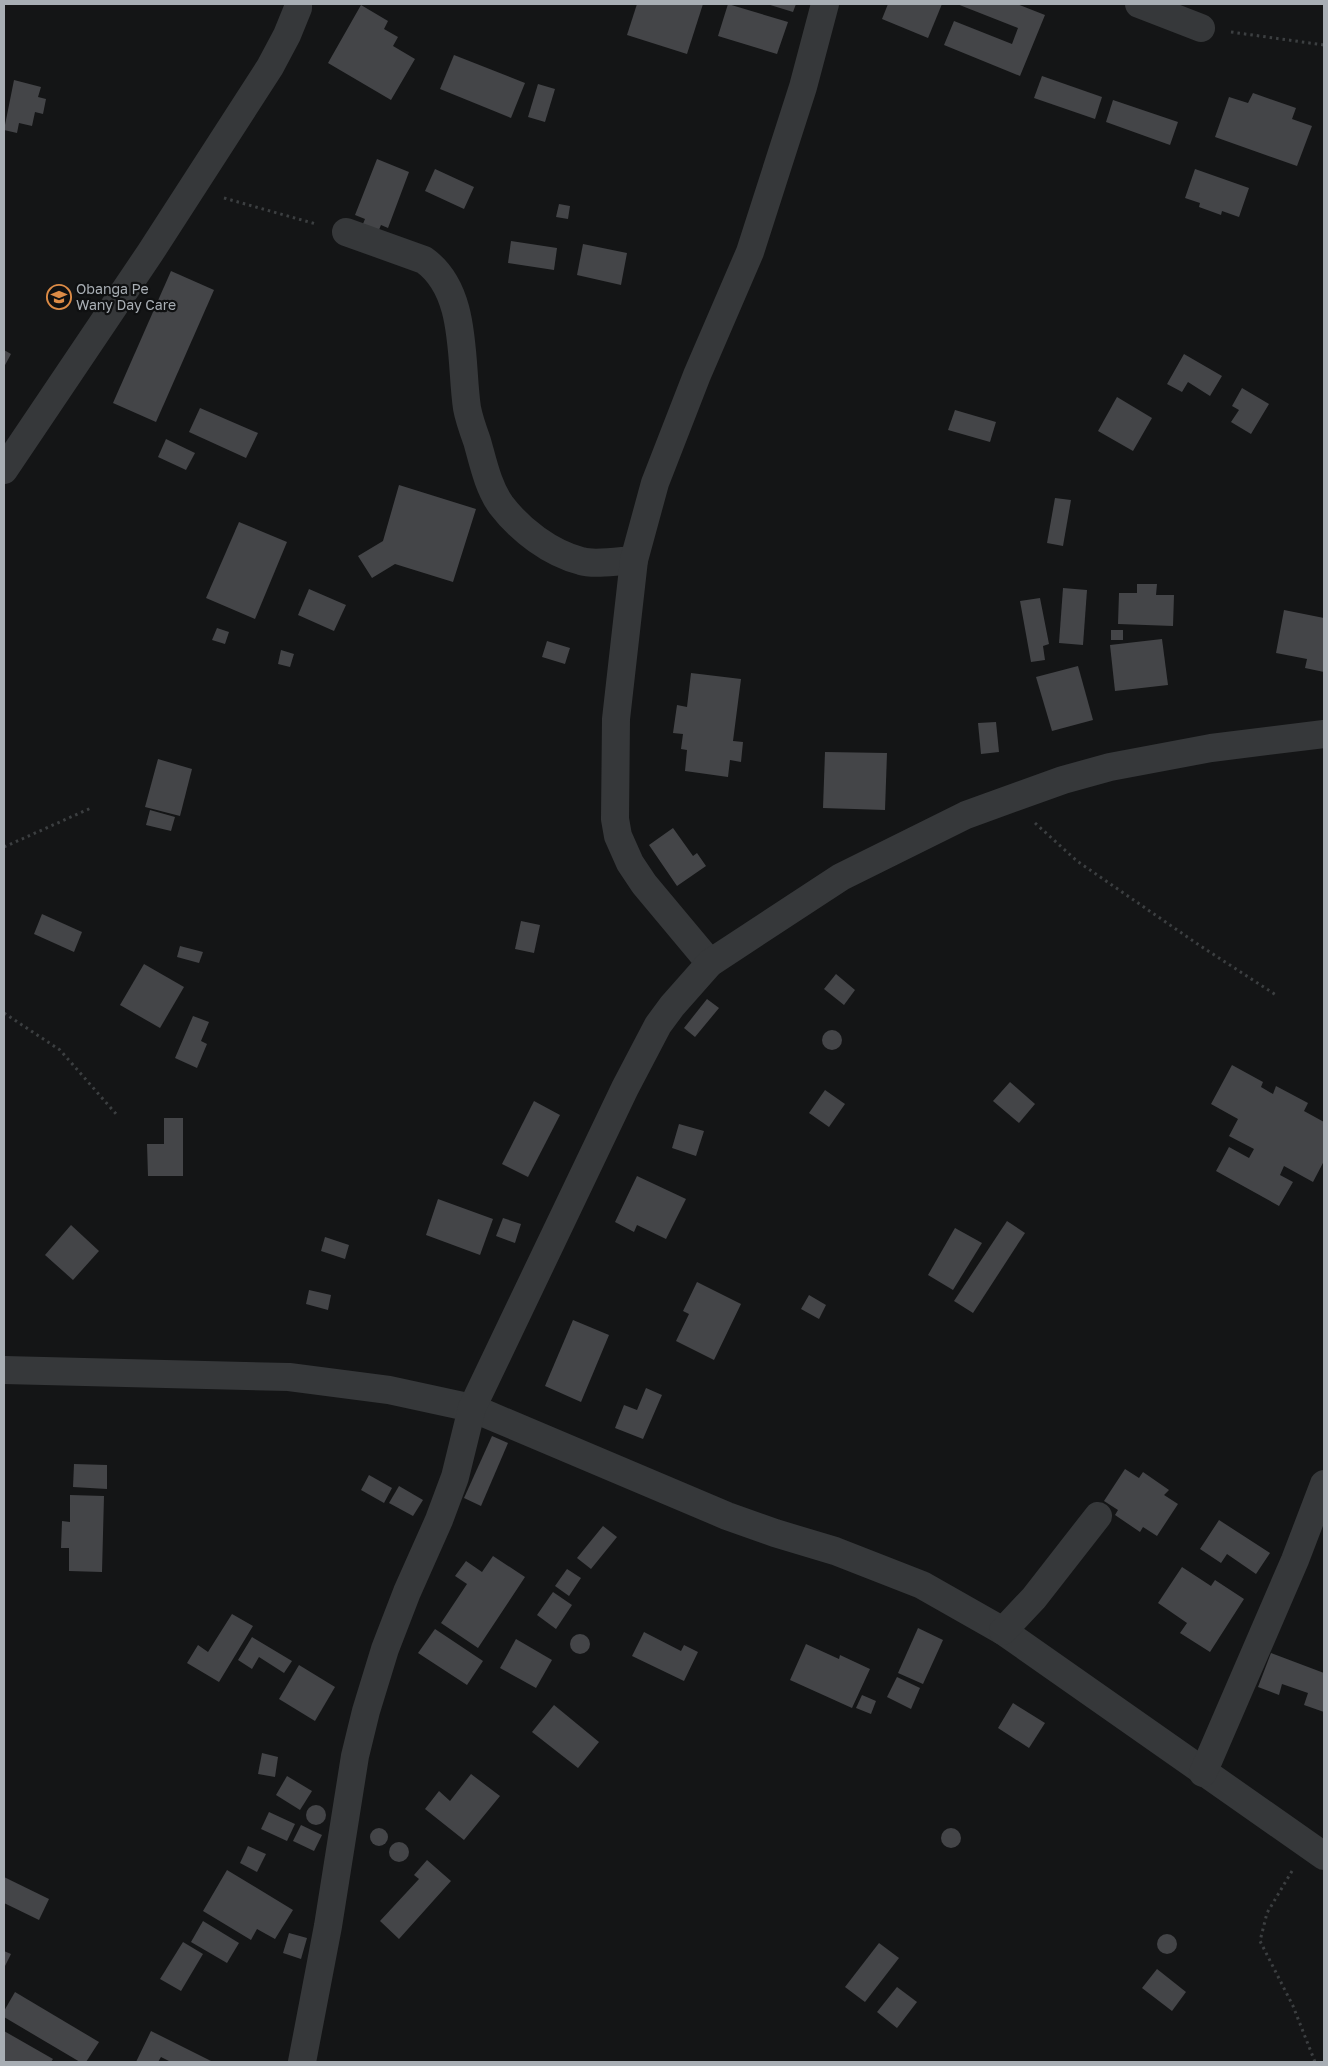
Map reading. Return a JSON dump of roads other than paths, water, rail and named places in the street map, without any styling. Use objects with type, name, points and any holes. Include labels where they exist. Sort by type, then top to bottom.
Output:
[{"type":"street","points":[[4,470],[113,310],[270,67],[287,35],[298,4]]},
{"type":"street","points":[[710,963],[639,877],[630,863],[618,836],[615,819],[616,719],[634,560],[655,483],[697,375],[750,252],[803,87],[825,4]]},
{"type":"street","points":[[1139,4],[1201,28]]},
{"type":"street","points":[[346,232],[424,260],[435,267],[443,277],[453,303],[462,338],[467,410],[486,473],[500,504],[526,531],[570,558],[583,562],[634,560]]},
{"type":"street","points":[[302,2062],[328,1926],[355,1756],[384,1648],[406,1592],[439,1520],[455,1477],[472,1408],[648,1043],[672,1006],[710,963],[841,877],[966,815],[1110,767],[1160,756],[1211,748],[1324,734]]},
{"type":"street","points":[[4,1370],[289,1376],[389,1390],[472,1408],[727,1516],[835,1551],[922,1585],[1003,1631],[1316,1850]]},
{"type":"street","points":[[1204,1773],[1295,1560],[1324,1484]]},
{"type":"street","points":[[1003,1631],[1034,1598],[1098,1516]]},
{"type":"place","name":"Obanga Pe Wany Day Care","points":[[59,297]]}]
